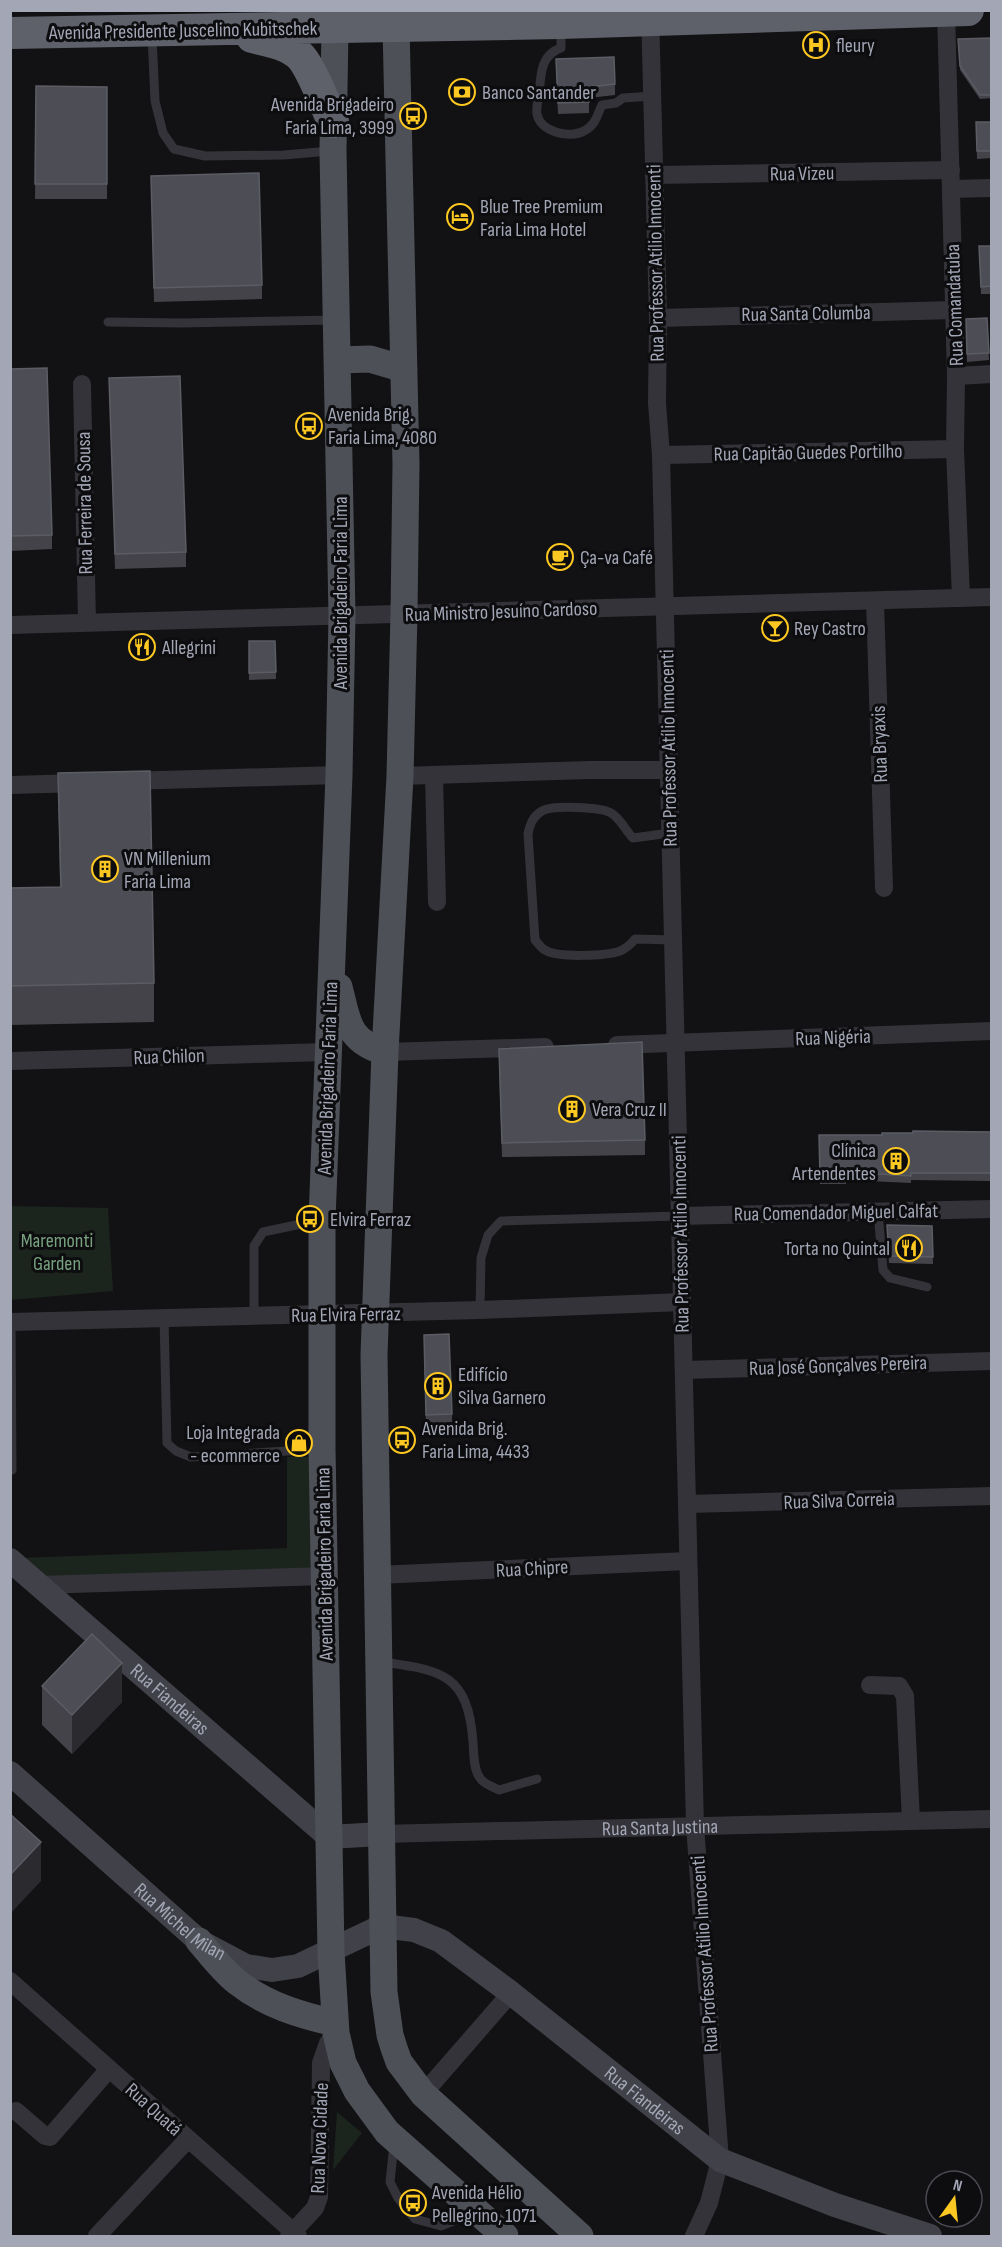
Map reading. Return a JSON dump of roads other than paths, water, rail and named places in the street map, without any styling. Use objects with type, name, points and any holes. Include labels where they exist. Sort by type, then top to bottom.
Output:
[{"type":"highway","name":"Avenida Presidente Juscelino Kubitschek","points":[[10,33],[225,30],[335,19],[396,18],[561,23],[650,15],[968,10]]},
{"type":"highway","points":[[225,30],[278,44],[292,50],[302,58],[333,136]]},
{"type":"main road","points":[[396,18],[406,464],[404,613],[400,776],[385,1052],[374,1355],[384,1992],[390,2035],[399,2062],[423,2094],[580,2236]]},
{"type":"main road","name":"Avenida Brigadeiro Faria Lima","points":[[335,19],[333,136],[342,615],[339,775],[322,1220],[324,1576],[331,1952],[335,2028],[350,2079],[390,2135],[505,2236]]},
{"type":"main road","points":[[337,360],[370,359],[404,369]]},
{"type":"main road","points":[[332,963],[350,1029],[364,1044],[385,1052]]},
{"type":"main road","points":[[199,1941],[236,1981],[265,2001],[335,2028]]},
{"type":"street","name":"Rua Comandatuba","points":[[946,11],[961,598]]},
{"type":"street","name":"Rua Professor Atílio Innocenti","points":[[650,15],[658,318],[657,403],[661,455],[674,940],[695,1826],[720,2160],[709,2204],[694,2236]]},
{"type":"street","name":"Rua Vizeu","points":[[654,175],[951,170]]},
{"type":"street","points":[[951,189],[992,188]]},
{"type":"street","name":"Rua Santa Columba","points":[[658,318],[954,310]]},
{"type":"street","points":[[956,376],[992,375]]},
{"type":"street","name":"Rua Ferreira de Sousa","points":[[82,384],[87,622]]},
{"type":"street","name":"Rua Capitão Guedes Portilho","points":[[661,455],[956,449]]},
{"type":"street","name":"Rua Ministro Jesuíno Cardoso","points":[[10,625],[992,597]]},
{"type":"street","name":"Rua Bryaxis","points":[[875,601],[884,888]]},
{"type":"street","points":[[400,776],[669,770]]},
{"type":"street","points":[[10,785],[339,775]]},
{"type":"street","points":[[434,775],[437,902]]},
{"type":"street","name":"Rua Nigéria","points":[[675,1043],[992,1031]]},
{"type":"street","points":[[598,1045],[675,1043]]},
{"type":"street","points":[[385,1052],[562,1046]]},
{"type":"street","name":"Rua Chilon","points":[[10,1061],[328,1052]]},
{"type":"street","name":"Rua Comendador Miguel Calfat","points":[[680,1216],[992,1209]]},
{"type":"street","name":"Rua Elvira Ferraz","points":[[11,1322],[480,1310],[682,1302]]},
{"type":"street","name":"Rua José Gonçalves Pereira","points":[[684,1370],[992,1360]]},
{"type":"street","name":"Rua Silva Correia","points":[[687,1504],[992,1496]]},
{"type":"street","name":"Rua Fiandeiras","points":[[10,1560],[329,1837]]},
{"type":"street","name":"Rua Chipre","points":[[377,1575],[688,1561]]},
{"type":"street","points":[[39,1585],[324,1576]]},
{"type":"street","points":[[870,1685],[899,1686],[905,1696],[911,1821]]},
{"type":"street","name":"Rua Michel Milan","points":[[10,1773],[199,1941],[246,1966],[272,1970],[298,1966],[382,1926]]},
{"type":"street","name":"Rua Santa Justina","points":[[329,1837],[992,1819]]},
{"type":"street","name":"Rua Fiandeiras","points":[[382,1926],[414,1930],[441,1941],[511,1993],[720,2160],[835,2205],[930,2236]]},
{"type":"street","name":"Rua Quatá","points":[[10,1981],[293,2235]]},
{"type":"street","points":[[423,2094],[511,1993]]},
{"type":"street","name":"Rua Nova Cidade","points":[[293,2235],[315,2208],[319,2197],[321,2063],[335,2028]]},
{"type":"street","points":[[16,2112],[45,2136],[50,2137],[109,2069]]},
{"type":"street","points":[[97,2236],[188,2139]]},
{"type":"lane","points":[[561,23],[561,48],[551,51],[544,61],[541,74],[537,114],[543,126],[551,130],[577,134],[597,120],[602,105],[616,103],[622,98],[653,96]]},
{"type":"lane","points":[[152,31],[155,101],[163,133],[174,149],[205,156],[284,155],[333,136]]},
{"type":"lane","points":[[108,322],[337,320]]},
{"type":"lane","points":[[670,833],[633,838],[612,813],[577,807],[547,809],[540,812],[530,824],[528,834],[535,940],[545,951],[559,955],[591,954],[619,951],[636,939],[674,940]]},
{"type":"lane","points":[[878,1212],[883,1270],[890,1278],[927,1287]]},
{"type":"lane","points":[[480,1310],[481,1258],[488,1236],[501,1221],[680,1216]]},
{"type":"lane","points":[[254,1316],[254,1246],[263,1232],[322,1220]]},
{"type":"lane","points":[[164,1318],[167,1443],[176,1451],[191,1457],[322,1448]]},
{"type":"lane","points":[[11,1322],[12,1470]]},
{"type":"lane","points":[[379,1662],[422,1667],[447,1678],[461,1691],[466,1703],[473,1738],[475,1768],[480,1780],[499,1790],[537,1779]]},
{"type":"lane","points":[[390,2135],[390,2182],[398,2198],[415,2219],[441,2226],[477,2211]]},
{"type":"place","name":"fleury","points":[[816,45]]},
{"type":"place","name":"Banco Santander","points":[[462,92]]},
{"type":"place","name":"Avenida Brigadeiro Faria Lima, 3999","points":[[413,116]]},
{"type":"place","name":"Blue Tree Premium Faria Lima Hotel","points":[[460,217]]},
{"type":"place","name":"Avenida Brig. Faria Lima, 4080","points":[[309,426]]},
{"type":"place","name":"Ça-va Café","points":[[560,557]]},
{"type":"place","name":"Rey Castro","points":[[775,628]]},
{"type":"place","name":"Allegrini","points":[[142,647]]},
{"type":"place","name":"VN Millenium Faria Lima","points":[[105,869]]},
{"type":"place","name":"Vera Cruz II","points":[[572,1109]]},
{"type":"place","name":"Clínica Artendentes","points":[[896,1161]]},
{"type":"place","name":"Elvira Ferraz","points":[[310,1219]]},
{"type":"place","name":"Torta no Quintal","points":[[909,1248]]},
{"type":"place","name":"Edifício Silva Garnero","points":[[438,1386]]},
{"type":"place","name":"Avenida Brig. Faria Lima, 4433","points":[[402,1440]]},
{"type":"place","name":"Loja Integrada - ecommerce","points":[[299,1443]]},
{"type":"place","name":"Avenida Hélio Pellegrino, 1071","points":[[413,2203]]},
{"type":"park label","name":"Maremonti Garden","points":[[57,1252]]}]
